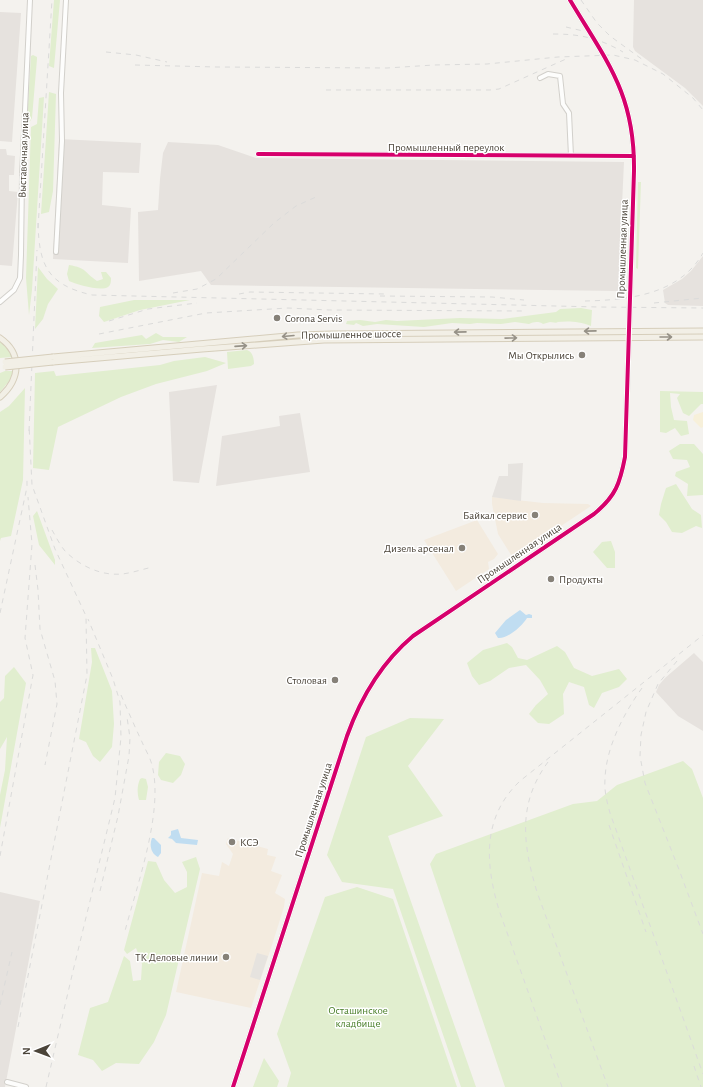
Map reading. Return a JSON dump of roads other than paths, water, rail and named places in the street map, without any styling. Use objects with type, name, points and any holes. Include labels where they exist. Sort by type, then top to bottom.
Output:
[{"type":"main road","name":"Промышленное шоссе","points":[[53,360],[254,339],[332,334],[629,330],[703,331]]},
{"type":"main road","points":[[432,332],[432,339]]},
{"type":"main road","name":"Промышленное шоссе","points":[[2,364],[324,340],[703,337]]},
{"type":"main road","points":[[0,338],[12,351],[16,366],[15,376],[11,385],[0,397]]},
{"type":"main road","points":[[254,339],[254,346]]},
{"type":"street","name":"Выставочная улица","points":[[0,302],[14,290],[20,278],[22,177],[30,0]]},
{"type":"street","points":[[56,252],[62,141],[61,93],[66,0]]},
{"type":"street","name":"Промышленная улица","points":[[233,1087],[347,736],[362,699],[391,657],[413,636],[594,514],[606,504],[614,494],[622,476],[625,457],[634,156],[631,125],[619,85],[604,55],[570,0]]},
{"type":"street","points":[[540,78],[548,74],[560,76],[563,104],[569,113],[571,156]]},
{"type":"street","name":"Промышленный переулок","points":[[258,154],[634,156]]},
{"type":"street","points":[[7,1082],[26,1087]]},
{"type":"water","points":[[520,610],[526,615],[532,615],[532,618],[527,618],[522,625],[510,634],[502,638],[498,638],[495,633],[506,620]]},
{"type":"water","points":[[178,829],[181,838],[198,840],[197,845],[176,843],[172,839],[168,838],[171,835],[171,831]]},
{"type":"water","points":[[152,838],[154,838],[161,845],[161,853],[158,857],[151,849]]},
{"type":"railway","points":[[38,228],[52,0]]},
{"type":"railway","points":[[581,0],[597,23],[610,36],[643,60]]},
{"type":"railway","points":[[566,27],[583,31]]},
{"type":"railway","points":[[553,34],[581,36],[597,40],[623,52]]},
{"type":"railway","points":[[106,52],[136,55],[167,62]]},
{"type":"railway","points":[[135,65],[387,68],[487,64],[558,57],[613,55],[635,60],[663,74],[693,98],[703,110]]},
{"type":"railway","points":[[326,90],[499,89],[566,59]]},
{"type":"railway","points":[[173,293],[197,289],[216,279],[274,223],[296,206],[316,197]]},
{"type":"railway","points":[[38,223],[41,251],[44,262],[49,271],[65,286],[92,295],[598,307],[703,308]]},
{"type":"railway","points":[[29,431],[37,250]]},
{"type":"railway","points":[[585,301],[618,299],[635,296],[666,286],[680,278],[693,267],[703,253]]},
{"type":"railway","points":[[239,294],[250,292],[385,294]]},
{"type":"railway","points":[[380,296],[492,297],[524,300]]},
{"type":"railway","points":[[654,303],[703,298]]},
{"type":"railway","points":[[109,321],[148,309],[197,303]]},
{"type":"railway","points":[[99,334],[206,313],[288,308],[329,310],[522,311]]},
{"type":"railway","points":[[18,1027],[87,675],[86,616],[55,549],[32,485],[29,425]]},
{"type":"railway","points":[[0,613],[27,487],[27,477]]},
{"type":"railway","points":[[0,856],[33,675],[25,638],[32,544],[28,497]]},
{"type":"railway","points":[[52,530],[65,551],[77,561],[99,572],[122,574],[153,567]]},
{"type":"railway","points":[[35,565],[40,629],[55,681],[57,704],[45,765]]},
{"type":"railway","points":[[46,1087],[115,798],[121,737],[120,702],[113,679],[88,619]]},
{"type":"railway","points":[[562,1087],[499,910],[494,892],[489,858],[493,825],[499,810],[508,795],[520,781],[703,635]]},
{"type":"railway","points":[[677,661],[658,684],[646,712],[641,735],[640,756],[645,783],[703,934]]},
{"type":"railway","points":[[642,688],[629,708],[612,743],[606,767],[606,796],[610,813],[703,1074]]},
{"type":"railway","points":[[121,695],[150,759],[155,783],[155,804],[148,848],[125,931]]},
{"type":"railway","points":[[100,891],[118,816],[129,756],[130,738],[127,717]]},
{"type":"railway","points":[[548,762],[531,793],[527,809],[526,841],[528,858],[537,892],[608,1087]]},
{"type":"railway","points":[[609,825],[646,932]]},
{"type":"railway","points":[[0,1005],[12,952]]},
{"type":"railway","points":[[694,1066],[701,1087]]},
{"type":"place","name":"Corona Servis","points":[[277,318]]},
{"type":"place","name":"Мы Открылись","points":[[582,355]]},
{"type":"place","name":"Байкал сервис","points":[[535,515]]},
{"type":"place","name":"Дизель арсенал","points":[[462,548]]},
{"type":"place","name":"Продукты","points":[[551,579]]},
{"type":"place","name":"Столовая","points":[[335,680]]},
{"type":"place","name":"КСЭ","points":[[232,842]]},
{"type":"place","name":"ТК Деловые линии","points":[[226,957]]},
{"type":"park label","name":"Осташинское кладбище","points":[[358,1016]]}]
